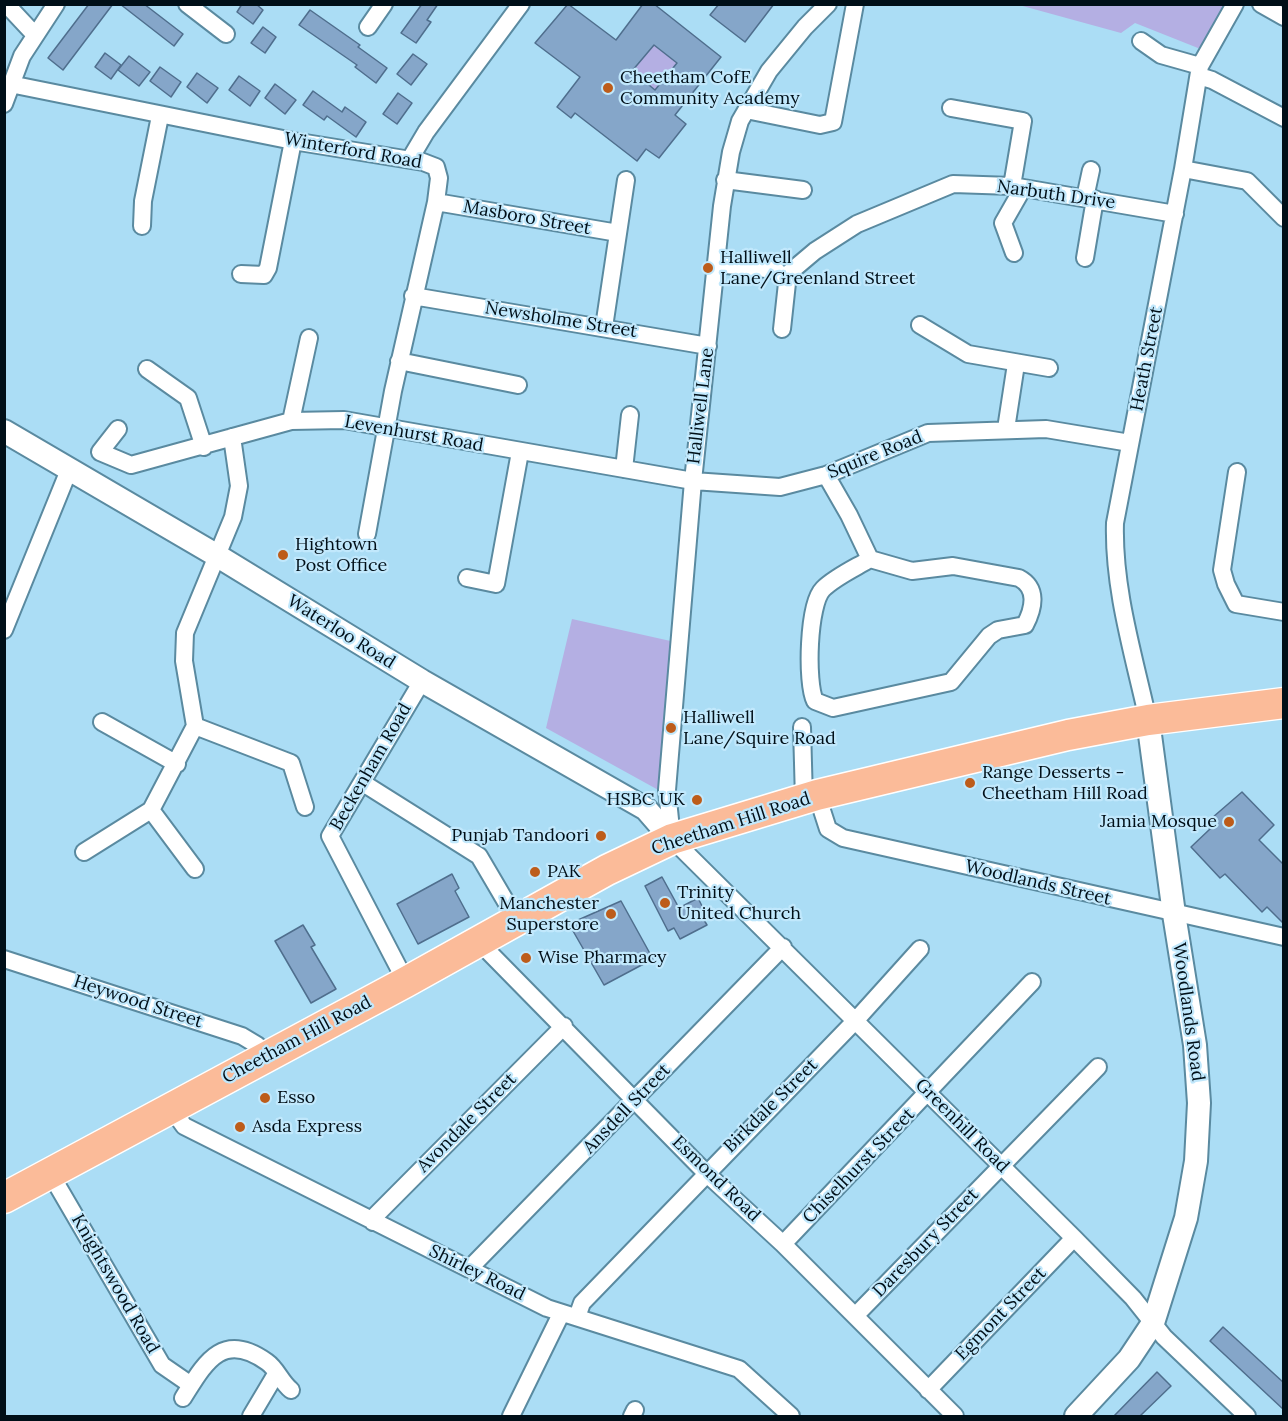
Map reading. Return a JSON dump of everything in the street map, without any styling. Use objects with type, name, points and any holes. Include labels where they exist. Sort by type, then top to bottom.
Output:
[{"type":"highway","name":"Cheetham Hill Road","points":[[4,1198],[266,1055],[406,982],[607,870],[672,839],[811,798],[1068,735],[1148,720],[1284,703]]},
{"type":"main road","name":"Waterloo Road","points":[[4,431],[216,555],[422,681],[646,809],[672,839]]},
{"type":"main road","name":"Woodlands Road","points":[[1076,1416],[1114,1378],[1153,1323],[1186,1218],[1198,1139],[1199,1103],[1195,1045],[1174,914],[1148,720]]},
{"type":"street","points":[[6,4],[35,35]]},
{"type":"street","points":[[4,104],[21,56],[56,4]]},
{"type":"street","points":[[187,4],[226,34]]},
{"type":"street","points":[[368,27],[384,4]]},
{"type":"street","points":[[410,159],[426,132],[521,4]]},
{"type":"street","name":"Halliwell Lane","points":[[672,839],[668,790],[693,481],[725,180],[737,128],[769,70],[805,27],[828,4]]},
{"type":"street","points":[[746,110],[820,125],[833,122],[855,4]]},
{"type":"street","name":"Heath Street","points":[[1148,720],[1114,549],[1115,523],[1184,169],[1199,71],[1235,4]]},
{"type":"street","points":[[1262,4],[1284,17]]},
{"type":"street","points":[[1141,41],[1161,55],[1199,71],[1284,118]]},
{"type":"street","name":"Winterford Road","points":[[10,84],[293,141],[410,159],[436,167],[439,178],[436,202],[399,361],[367,534]]},
{"type":"street","points":[[951,108],[1023,121],[1018,187],[1002,223],[1014,253]]},
{"type":"street","points":[[142,226],[144,201],[160,116]]},
{"type":"street","points":[[241,274],[264,275],[271,261],[293,141]]},
{"type":"street","points":[[1184,169],[1247,181],[1284,218]]},
{"type":"street","points":[[1085,258],[1091,170]]},
{"type":"street","points":[[604,327],[626,180]]},
{"type":"street","points":[[725,180],[803,189]]},
{"type":"street","name":"Narbuth Drive","points":[[783,278],[815,250],[857,224],[953,184],[1018,187],[1175,214]]},
{"type":"street","name":"Masboro Street","points":[[436,202],[618,233]]},
{"type":"street","points":[[716,264],[776,270],[787,283],[782,329]]},
{"type":"street","name":"Newsholme Street","points":[[413,296],[708,345]]},
{"type":"street","points":[[920,325],[968,354],[1049,368]]},
{"type":"street","points":[[291,421],[309,338]]},
{"type":"street","points":[[399,361],[518,385]]},
{"type":"street","points":[[1006,429],[1016,364]]},
{"type":"street","points":[[147,369],[188,398],[204,447]]},
{"type":"street","points":[[624,470],[630,415]]},
{"type":"street","name":"Levenhurst Road","points":[[118,429],[100,452],[130,465],[204,447],[291,421],[344,420],[693,481]]},
{"type":"street","name":"Squire Road","points":[[693,481],[780,487],[826,475],[928,433],[1006,429],[1058,431],[1130,443]]},
{"type":"street","points":[[84,852],[151,810],[195,726],[184,661],[185,633],[216,555],[229,531],[237,502],[239,486],[232,437]]},
{"type":"street","points":[[467,578],[495,584],[520,452]]},
{"type":"street","points":[[4,630],[69,470]]},
{"type":"street","points":[[1237,472],[1223,560],[1226,584],[1236,604],[1284,612]]},
{"type":"street","points":[[826,475],[849,515],[870,559],[912,571],[953,566],[1019,578],[1028,583],[1031,588],[1033,600],[1030,616],[1025,625],[998,630],[989,636],[951,682],[833,708],[824,707],[815,701],[810,680],[813,609],[823,589],[870,559]]},
{"type":"street","name":"Beckenham Road","points":[[406,982],[330,836],[422,681]]},
{"type":"street","points":[[102,722],[177,764]]},
{"type":"street","points":[[195,726],[291,763],[305,807]]},
{"type":"street","name":"Woodlands Street","points":[[802,727],[811,798],[828,829],[843,838],[1284,938]]},
{"type":"street","points":[[363,783],[479,856],[516,919]]},
{"type":"street","points":[[151,810],[195,869]]},
{"type":"street","name":"Greenhill Road","points":[[672,839],[1074,1238],[1133,1298],[1164,1337],[1247,1416]]},
{"type":"street","name":"Esmond Road","points":[[478,941],[637,1100],[706,1173],[783,1244],[955,1416]]},
{"type":"street","name":"Ansdell Street","points":[[469,1269],[637,1100],[783,947]]},
{"type":"street","name":"Birkdale Street","points":[[511,1416],[569,1316],[856,1020],[920,949]]},
{"type":"street","name":"Heywood Street","points":[[4,959],[242,1036],[257,1045],[266,1055]]},
{"type":"street","name":"Chiselhurst Street","points":[[783,1244],[929,1093],[1032,982]]},
{"type":"street","name":"Avondale Street","points":[[373,1222],[376,1215],[564,1026]]},
{"type":"street","name":"Daresbury Street","points":[[855,1316],[1098,1067]]},
{"type":"street","name":"Shirley Road","points":[[171,1108],[184,1126],[373,1222],[569,1316],[739,1368],[791,1416]]},
{"type":"street","name":"Knightswood Road","points":[[50,1173],[162,1365],[187,1391],[210,1358],[230,1349],[246,1350],[269,1364],[291,1390]]},
{"type":"street","name":"Egmont Street","points":[[928,1390],[1074,1238]]},
{"type":"street","points":[[251,1416],[276,1374]]},
{"type":"shaded area","points":[[1019,5],[1226,5],[1203,50],[1135,23],[1121,33]]},
{"type":"shaded area","points":[[654,45],[677,63],[655,90],[632,71]]},
{"type":"shaded area","points":[[572,619],[675,642],[662,792],[546,728]]},
{"type":"building","points":[[89,4],[113,4],[63,70],[48,58]]},
{"type":"building","points":[[120,4],[144,4],[183,34],[174,46]]},
{"type":"building","points":[[242,4],[256,4],[263,10],[253,24],[237,12]]},
{"type":"building","points":[[422,4],[438,4],[427,20],[431,22],[416,43],[401,33]]},
{"type":"building","points":[[568,4],[616,40],[643,4],[654,4],[721,57],[675,115],[686,124],[659,158],[646,149],[637,161],[575,113],[571,118],[557,107],[580,77],[535,43]],"holes":[[[654,45],[677,63],[655,90],[632,71]]]},
{"type":"building","points":[[719,4],[774,4],[745,42],[710,15]]},
{"type":"building","points":[[310,10],[360,45],[358,47],[387,68],[376,83],[355,67],[357,65],[299,25]]},
{"type":"building","points":[[263,27],[276,37],[265,53],[251,43]]},
{"type":"building","points":[[105,53],[121,65],[111,79],[95,67]]},
{"type":"building","points":[[413,54],[427,64],[411,85],[397,74]]},
{"type":"building","points":[[129,56],[150,72],[139,86],[118,70]]},
{"type":"building","points":[[160,67],[181,82],[171,97],[150,81]]},
{"type":"building","points":[[197,73],[218,88],[207,103],[187,87]]},
{"type":"building","points":[[239,76],[260,91],[250,106],[229,90]]},
{"type":"building","points":[[275,84],[296,100],[285,114],[265,98]]},
{"type":"building","points":[[313,91],[342,112],[345,107],[366,122],[356,137],[327,116],[324,120],[303,105]]},
{"type":"building","points":[[398,93],[412,103],[397,124],[383,114]]},
{"type":"building","points":[[1242,792],[1274,825],[1259,840],[1284,865],[1284,924],[1267,907],[1262,912],[1225,874],[1220,878],[1191,847],[1210,829],[1205,824]]},
{"type":"building","points":[[452,874],[459,888],[455,891],[469,917],[418,944],[397,904]]},
{"type":"building","name":"Trinity United Church","points":[[662,877],[679,908],[698,898],[705,912],[701,915],[707,925],[680,939],[674,928],[668,931],[645,886]]},
{"type":"building","points":[[621,901],[653,959],[604,985],[569,924]]},
{"type":"building","points":[[303,925],[315,945],[311,947],[336,989],[311,1003],[275,941]]},
{"type":"building","points":[[1223,1327],[1284,1383],[1284,1410],[1210,1341]]},
{"type":"building","points":[[1157,1372],[1171,1386],[1140,1416],[1114,1416]]},
{"type":"place","name":"Cheetham CofE Community Academy","points":[[608,88]]},
{"type":"place","name":"Halliwell Lane/Greenland Street","points":[[708,268]]},
{"type":"place","name":"Hightown Post Office","points":[[283,555]]},
{"type":"place","name":"Halliwell Lane/Squire Road","points":[[671,728]]},
{"type":"place","name":"Range Desserts - Cheetham Hill Road","points":[[970,783]]},
{"type":"place","name":"HSBC UK","points":[[697,800]]},
{"type":"place","name":"Jamia Mosque","points":[[1229,822]]},
{"type":"place","name":"Punjab Tandoori","points":[[601,836]]},
{"type":"place","name":"PAK","points":[[535,872]]},
{"type":"place","name":"Trinity United Church","points":[[665,903]]},
{"type":"place","name":"Manchester Superstore","points":[[611,914]]},
{"type":"place","name":"Wise Pharmacy","points":[[526,958]]},
{"type":"place","name":"Esso","points":[[265,1098]]},
{"type":"place","name":"Asda Express","points":[[240,1127]]}]
